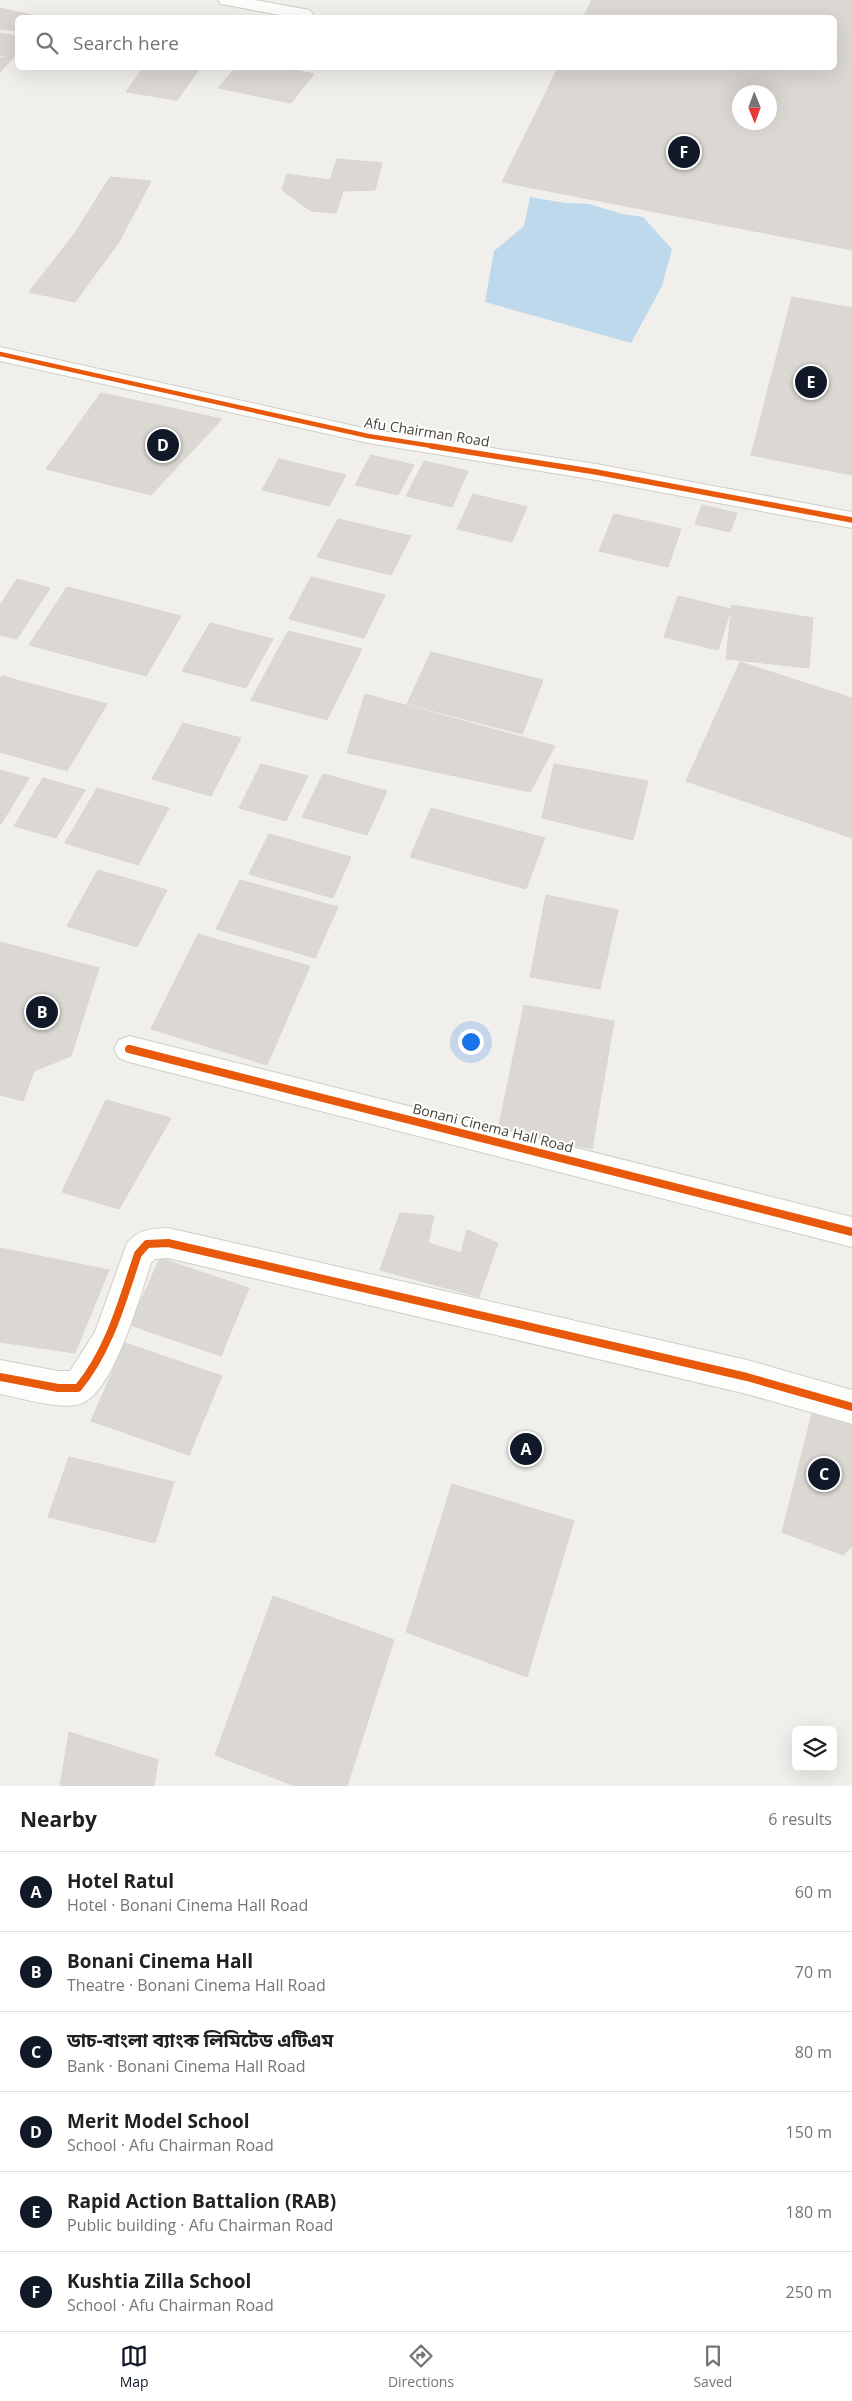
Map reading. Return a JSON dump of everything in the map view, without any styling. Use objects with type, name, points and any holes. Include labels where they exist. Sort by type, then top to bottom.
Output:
[{"type":"street","points":[[227,0],[304,14]]},
{"type":"street","name":"Afu Chairman Road","points":[[0,354],[368,436],[596,472],[852,520]]},
{"type":"street","name":"Bonani Cinema Hall Road","points":[[129,1049],[852,1232]]},
{"type":"street","points":[[0,1377],[58,1388],[78,1388],[90,1375],[104,1349],[138,1254],[147,1244],[168,1243],[747,1377],[852,1407]]},
{"type":"water","points":[[530,197],[565,203],[589,204],[622,214],[643,217],[672,249],[662,286],[631,343],[485,302],[494,251],[524,226]]},
{"type":"building","points":[[592,0],[852,0],[852,250],[502,182],[557,70],[837,70],[837,15],[584,15]]},
{"type":"building","points":[[0,8],[32,15],[15,15],[15,31],[0,29]]},
{"type":"building","points":[[0,33],[15,36],[15,56],[13,58],[0,55]]},
{"type":"building","points":[[0,57],[13,58],[0,72]]},
{"type":"building","points":[[142,70],[199,70],[177,100],[126,92]]},
{"type":"building","points":[[233,70],[294,70],[314,74],[291,103],[218,88]]},
{"type":"building","points":[[337,159],[382,163],[375,190],[343,191],[336,213],[311,211],[282,190],[287,174],[330,180]]},
{"type":"building","points":[[110,177],[151,181],[119,242],[75,233]]},
{"type":"building","points":[[75,233],[119,242],[75,302],[29,292]]},
{"type":"building","points":[[792,297],[852,308],[852,475],[751,455]]},
{"type":"building","points":[[101,393],[222,419],[151,495],[46,469]]},
{"type":"building","points":[[371,455],[414,465],[398,495],[355,485]]},
{"type":"building","points":[[279,459],[346,475],[329,506],[262,490]]},
{"type":"building","points":[[424,461],[468,471],[452,507],[406,496]]},
{"type":"building","points":[[473,494],[527,507],[512,542],[457,529]]},
{"type":"building","points":[[702,505],[737,513],[730,532],[695,524]]},
{"type":"building","points":[[614,514],[681,529],[668,567],[599,551]]},
{"type":"building","points":[[338,519],[411,536],[391,575],[317,557]]},
{"type":"building","points":[[311,577],[385,595],[364,638],[289,619]]},
{"type":"building","points":[[17,579],[50,588],[17,639],[0,635],[0,605]]},
{"type":"building","points":[[67,587],[181,616],[146,676],[29,645]]},
{"type":"building","points":[[678,596],[731,609],[718,650],[664,637]]},
{"type":"building","points":[[732,605],[813,618],[809,668],[726,659]]},
{"type":"building","points":[[210,623],[273,639],[246,688],[182,671]]},
{"type":"building","points":[[288,631],[362,649],[327,720],[251,700]]},
{"type":"building","points":[[431,652],[543,680],[522,734],[407,704]]},
{"type":"building","points":[[740,662],[852,698],[852,838],[686,781]]},
{"type":"building","points":[[2,676],[107,704],[67,771],[0,752],[0,678]]},
{"type":"building","points":[[365,694],[555,746],[530,792],[347,753]]},
{"type":"building","points":[[183,723],[241,738],[211,796],[152,779]]},
{"type":"building","points":[[261,764],[308,776],[286,821],[239,808]]},
{"type":"building","points":[[554,764],[648,781],[633,840],[542,818]]},
{"type":"building","points":[[0,770],[29,778],[1,824],[0,823]]},
{"type":"building","points":[[323,774],[387,791],[367,835],[302,817]]},
{"type":"building","points":[[43,778],[85,790],[56,838],[14,826]]},
{"type":"building","points":[[97,788],[169,808],[138,865],[65,843]]},
{"type":"building","points":[[431,808],[545,838],[526,889],[410,857]]},
{"type":"building","points":[[269,834],[351,857],[333,898],[249,874]]},
{"type":"building","points":[[98,870],[167,890],[137,947],[67,926]]},
{"type":"building","points":[[240,880],[338,907],[315,958],[216,929]]},
{"type":"building","points":[[546,895],[618,910],[600,989],[530,977]]},
{"type":"building","points":[[198,934],[310,966],[267,1065],[151,1029]]},
{"type":"building","points":[[0,942],[99,968],[71,1056],[34,1071],[23,1101],[0,1095]]},
{"type":"building","points":[[524,1005],[614,1021],[592,1149],[498,1130]]},
{"type":"building","points":[[106,1100],[171,1118],[119,1209],[62,1192]]},
{"type":"building","points":[[400,1213],[434,1216],[428,1243],[461,1253],[467,1230],[498,1243],[479,1297],[380,1270]]},
{"type":"building","points":[[0,1248],[109,1270],[75,1353],[0,1342]]},
{"type":"building","points":[[160,1258],[249,1288],[221,1356],[130,1325]]},
{"type":"building","points":[[125,1343],[222,1376],[189,1455],[91,1421]]},
{"type":"building","points":[[814,1406],[852,1417],[852,1546],[843,1555],[782,1532]]},
{"type":"building","points":[[69,1457],[174,1482],[155,1543],[48,1517]]},
{"type":"building","points":[[452,1484],[574,1521],[527,1677],[406,1632]]},
{"type":"building","points":[[273,1596],[394,1640],[347,1786],[295,1786],[215,1755]]},
{"type":"building","points":[[69,1732],[158,1760],[154,1786],[60,1786]]},
{"type":"cycle path","points":[[0,354],[368,436],[596,472],[852,520]]},
{"type":"cycle path","points":[[129,1049],[852,1232]]},
{"type":"cycle path","points":[[0,1377],[58,1388],[78,1388],[89,1375],[107,1342],[138,1254],[147,1244],[168,1243],[747,1377],[852,1407]]},
{"type":"place","name":"Kushtia Zilla School","points":[[684,152]]},
{"type":"place","name":"Rapid Action Battalion (RAB)","points":[[811,382]]},
{"type":"place","name":"Merit Model School","points":[[163,445]]},
{"type":"place","name":"Bonani Cinema Hall","points":[[42,1012]]},
{"type":"place","name":"Hotel Ratul","points":[[526,1449]]},
{"type":"place","name":"ডাচ-বাংলা ব্যাংক লিমিটেড এটিএম","points":[[824,1474]]}]
